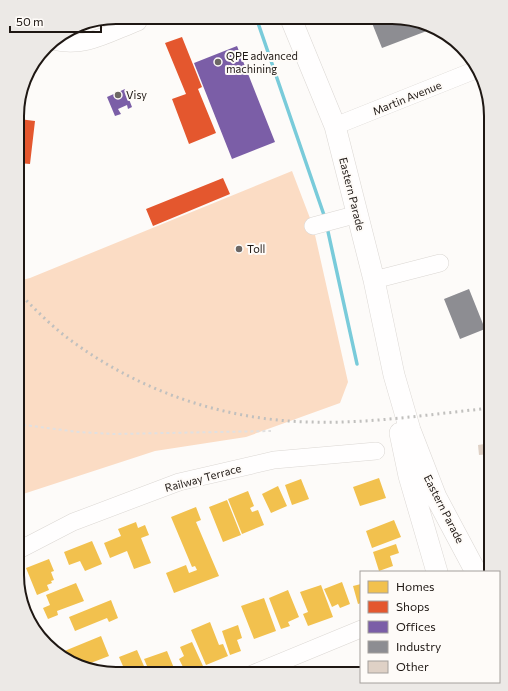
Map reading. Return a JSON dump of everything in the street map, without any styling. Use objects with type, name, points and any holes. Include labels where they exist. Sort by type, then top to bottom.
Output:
[{"type":"main road","name":"Eastern Parade","points":[[293,24],[335,126],[349,216],[374,280],[394,375],[402,444],[409,476],[436,571]]},
{"type":"main road","name":"Eastern Parade","points":[[394,375],[421,461],[439,503],[475,571]]},
{"type":"main road","points":[[430,551],[429,511],[434,505],[439,503]]},
{"type":"street","points":[[60,43],[83,43],[133,24]]},
{"type":"street","name":"Martin Avenue","points":[[335,126],[472,71]]},
{"type":"street","points":[[313,226],[349,216]]},
{"type":"street","points":[[374,280],[440,263]]},
{"type":"street","name":"Railway Terrace","points":[[24,547],[73,522],[179,482],[274,460],[376,451]]},
{"type":"street","points":[[269,667],[360,629]]},
{"type":"path","points":[[24,425],[78,432],[114,434],[271,431]]},
{"type":"shaded area","points":[[292,171],[313,226],[348,382],[340,403],[246,437],[155,451],[24,494],[24,280]]},
{"type":"building: Homes","points":[[379,478],[386,498],[360,506],[353,487]]},
{"type":"building: Homes","points":[[301,479],[309,499],[292,505],[285,485]]},
{"type":"building: Homes","points":[[278,486],[287,506],[271,513],[262,494]]},
{"type":"building: Homes","points":[[248,491],[254,506],[250,508],[252,512],[258,510],[264,525],[242,534],[228,499]]},
{"type":"building: Homes","points":[[227,500],[241,535],[223,542],[209,507]]},
{"type":"building: Homes","points":[[196,507],[201,520],[196,522],[219,576],[174,593],[166,573],[186,565],[189,573],[197,570],[195,566],[192,567],[171,517]]},
{"type":"building: Homes","points":[[394,520],[401,537],[372,548],[366,531]]},
{"type":"building: Homes","points":[[136,522],[138,528],[145,525],[149,535],[141,538],[151,563],[134,569],[127,551],[110,558],[104,543],[121,536],[118,529]]},
{"type":"building: Homes","points":[[92,541],[102,564],[85,571],[80,561],[69,565],[64,552]]},
{"type":"building: Homes","points":[[396,544],[399,553],[390,556],[393,566],[379,571],[373,552]]},
{"type":"building: Homes","points":[[49,559],[54,571],[51,572],[54,580],[51,581],[52,583],[47,585],[49,590],[37,595],[26,568]]},
{"type":"building: Homes","points":[[342,582],[350,604],[340,608],[338,604],[332,607],[324,589]]},
{"type":"building: Homes","points":[[76,583],[84,601],[57,611],[58,615],[48,619],[43,608],[50,605],[46,595]]},
{"type":"building: Homes","points":[[360,584],[360,603],[358,604],[353,586]]},
{"type":"building: Homes","points":[[321,585],[333,617],[308,626],[303,614],[308,612],[300,592]]},
{"type":"building: Homes","points":[[288,590],[299,617],[288,622],[290,626],[281,629],[269,598]]},
{"type":"building: Homes","points":[[264,598],[276,631],[254,639],[241,606]]},
{"type":"building: Homes","points":[[111,600],[118,618],[109,622],[107,618],[75,631],[69,617]]},
{"type":"building: Homes","points":[[210,622],[219,645],[223,644],[228,656],[206,665],[191,630]]},
{"type":"building: Homes","points":[[238,625],[242,638],[237,640],[241,651],[230,655],[222,631]]},
{"type":"building: Homes","points":[[101,636],[109,656],[90,663],[75,658],[65,651]]},
{"type":"building: Homes","points":[[192,642],[203,666],[183,667],[179,659],[184,656],[180,647]]},
{"type":"building: Homes","points":[[137,650],[144,667],[123,667],[119,657]]},
{"type":"building: Homes","points":[[167,651],[174,667],[147,667],[144,659]]},
{"type":"building: Shops","points":[[182,37],[202,87],[198,89],[216,133],[189,144],[172,99],[186,94],[165,43]]},
{"type":"building: Shops","points":[[24,120],[35,121],[30,164],[24,164]]},
{"type":"building: Shops","points":[[223,178],[230,194],[153,226],[146,209]]},
{"type":"building: Offices","points":[[237,46],[275,142],[232,159],[194,63]]},
{"type":"building: Offices","points":[[125,89],[132,107],[128,109],[127,105],[118,109],[121,114],[115,116],[107,97]]},
{"type":"building: Industry","points":[[372,24],[404,25],[427,31],[382,48]]},
{"type":"building: Industry","points":[[469,289],[484,329],[460,339],[444,299]]},
{"type":"building: Other","points":[[484,444],[484,455],[479,455],[478,445]]},
{"type":"waterway","points":[[258,24],[325,218]]},
{"type":"waterway","points":[[327,227],[357,364]]},
{"type":"railway","points":[[24,298],[55,328],[69,339],[124,374],[153,388],[214,409],[245,416],[278,420],[355,422],[484,409]]},
{"type":"place","name":"QPE advanced machining","points":[[218,62]]},
{"type":"place","name":"Visy","points":[[118,95]]},
{"type":"place","name":"Toll","points":[[239,249]]}]
